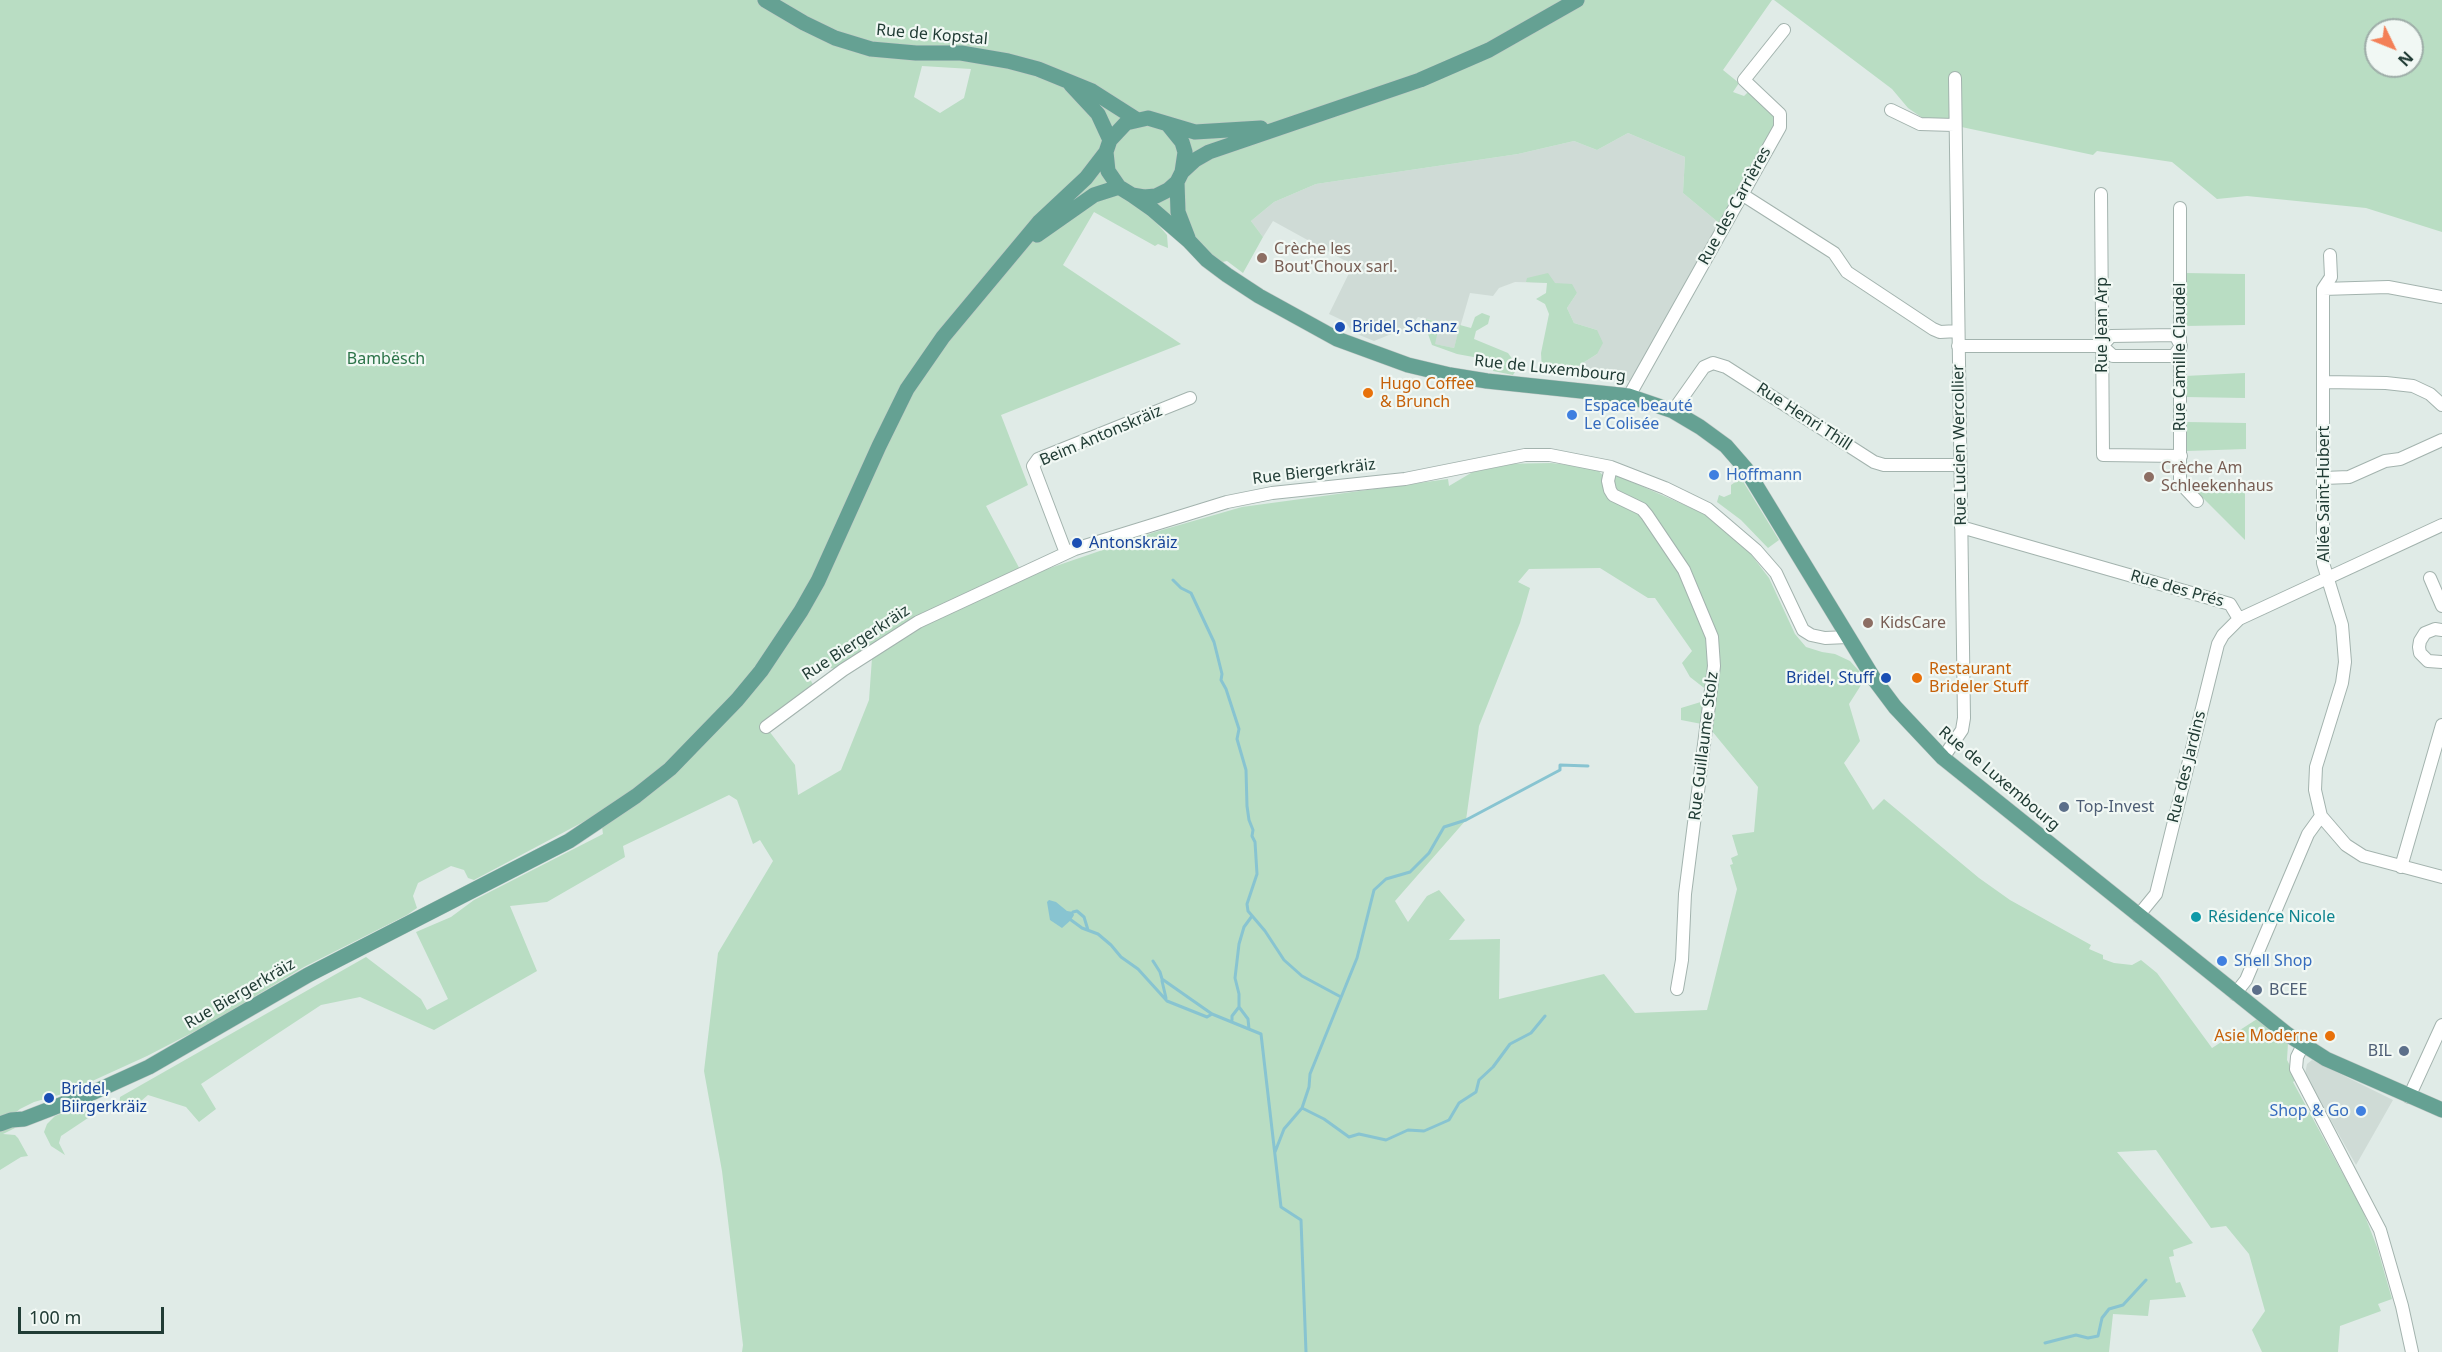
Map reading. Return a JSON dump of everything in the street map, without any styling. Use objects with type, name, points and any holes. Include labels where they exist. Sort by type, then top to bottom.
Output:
[{"type":"main road","name":"Rue de Kopstal","points":[[765,0],[835,38],[871,49],[916,53],[962,53],[1038,69],[1092,91],[1136,119]]},
{"type":"main road","points":[[1024,243],[1094,195],[1126,191],[1144,197],[1156,196],[1168,190],[1195,160],[1209,152],[1430,75],[1489,50],[1577,0]]},
{"type":"main road","name":"Rue de Kopstal","points":[[1067,81],[1098,114],[1108,146]]},
{"type":"main road","points":[[1024,243],[1039,222],[1086,178],[1117,131],[1126,123],[1148,118],[1194,132],[1282,127]]},
{"type":"main road","points":[[1169,126],[1182,142],[1185,162],[1179,177]]},
{"type":"main road","points":[[1108,146],[1108,171],[1126,191]]},
{"type":"main road","name":"Rue de Luxembourg","points":[[1179,177],[1178,212],[1189,241]]},
{"type":"main road","name":"Rue de Luxembourg","points":[[1126,191],[1189,241],[1207,260],[1242,286],[1337,339],[1386,358],[1450,375],[1629,396],[1673,411],[1726,446],[1746,469],[1848,636],[1895,707],[1943,758],[2235,994],[2303,1045],[2326,1059],[2442,1110]]},
{"type":"main road","name":"Rue Biergerkräiz","points":[[0,1124],[11,1119],[24,1119],[94,1092],[149,1066],[308,975],[569,841],[636,796],[670,769],[737,700],[784,636],[818,580],[907,389],[943,337],[975,297],[1024,243]]},
{"type":"main road","name":"Rue Biergerkräiz","points":[[0,1135],[15,1128],[24,1119]]},
{"type":"street","name":"Rue des Carrières","points":[[1629,396],[1743,195],[1754,169],[1782,120],[1774,105],[1744,80],[1784,30]]},
{"type":"street","name":"Rue Lucien Wercollier","points":[[1943,758],[1962,730],[1964,718],[1955,78]]},
{"type":"street","points":[[1891,110],[1920,124],[1954,125]]},
{"type":"street","name":"Rue Jean Arp","points":[[2101,194],[2103,455],[2181,456]]},
{"type":"street","points":[[1743,195],[1834,253],[1847,272],[1933,329],[1940,332],[1958,331]]},
{"type":"street","name":"Rue Camille Claudel","points":[[2180,208],[2181,456],[2183,486],[2197,501]]},
{"type":"street","name":"Allée Saint-Hubert","points":[[2321,816],[2315,790],[2316,767],[2342,683],[2345,662],[2342,625],[2323,563],[2323,290],[2331,277],[2330,255]]},
{"type":"street","points":[[2323,290],[2388,287],[2442,297]]},
{"type":"street","points":[[1958,346],[2102,346],[2113,356],[2174,356],[2181,346],[2175,335],[2164,335],[2111,336],[2102,346]]},
{"type":"street","name":"Rue Henri Thill","points":[[1673,411],[1704,366],[1713,363],[1726,367],[1874,462],[1884,465],[1960,465]]},
{"type":"street","points":[[2324,382],[2406,385],[2430,394],[2442,405]]},
{"type":"street","name":"Beim Antonskräiz","points":[[1066,553],[1033,466],[1038,459],[1190,398]]},
{"type":"street","points":[[2324,478],[2349,477],[2385,461],[2400,459],[2442,440]]},
{"type":"street","name":"Rue Biergerkräiz","points":[[766,727],[843,670],[918,622],[1066,553],[1227,502],[1272,493],[1405,479],[1526,455],[1550,455],[1611,467],[1665,488],[1708,509],[1756,550],[1776,573],[1803,630],[1810,635],[1825,638],[1848,636]]},
{"type":"street","name":"Rue Guillaume Stolz","points":[[1611,467],[1608,481],[1610,490],[1614,495],[1635,504],[1647,515],[1683,570],[1712,637],[1714,666],[1685,894],[1682,960],[1677,989]]},
{"type":"street","name":"Rue des Prés","points":[[1961,527],[2230,604],[2239,620],[2442,525]]},
{"type":"street","points":[[2430,578],[2442,606]]},
{"type":"street","name":"Rue des Jardins","points":[[2138,916],[2156,894],[2218,644],[2223,635],[2239,620]]},
{"type":"street","points":[[2442,630],[2435,629],[2425,633],[2419,647],[2423,658],[2428,661],[2442,662]]},
{"type":"street","points":[[2400,867],[2442,725]]},
{"type":"street","points":[[2235,994],[2246,980],[2308,834],[2321,816],[2336,835],[2363,856],[2442,876]]},
{"type":"street","points":[[2409,1097],[2442,1024]]},
{"type":"street","points":[[2303,1045],[2297,1057],[2296,1069],[2380,1230],[2402,1306],[2412,1352]]},
{"type":"shaded area","points":[[1628,133],[1685,157],[1683,193],[1719,223],[1630,381],[1605,376],[1564,375],[1597,354],[1597,330],[1574,323],[1567,308],[1577,293],[1555,283],[1515,282],[1499,288],[1493,296],[1470,293],[1454,348],[1434,344],[1439,322],[1418,317],[1411,326],[1374,341],[1352,332],[1346,322],[1329,314],[1353,265],[1273,221],[1263,237],[1251,221],[1274,202],[1316,184],[1518,154],[1574,141],[1597,150]]},
{"type":"shaded area","points":[[2312,1060],[2393,1100],[2356,1165],[2305,1074],[2307,1064]]},
{"type":"green space","name":"Bambësch","points":[[0,0],[1772,0],[1723,70],[1739,83],[1733,92],[1744,96],[1749,91],[1772,108],[1777,125],[1748,171],[1736,197],[1729,198],[1731,208],[1719,223],[1683,193],[1685,157],[1628,133],[1597,150],[1574,141],[1518,154],[1316,184],[1274,202],[1251,221],[1263,237],[1243,273],[1227,261],[1213,264],[1155,221],[1167,235],[1168,248],[1158,244],[1155,246],[1094,212],[1063,265],[1181,344],[1001,415],[1028,485],[986,506],[1024,577],[1155,532],[1242,507],[1448,479],[1449,486],[1476,470],[1498,464],[1551,463],[1596,468],[1608,481],[1616,475],[1703,513],[1732,535],[1750,553],[1769,578],[1795,634],[1806,647],[1835,654],[1850,661],[1859,671],[1863,682],[1849,704],[1860,741],[1844,763],[1873,810],[1884,799],[1979,878],[2010,900],[2091,945],[2089,949],[2103,955],[2103,959],[2132,965],[2141,960],[2157,973],[2212,1048],[2257,1019],[2288,1043],[2287,1060],[2297,1079],[2293,1082],[2363,1211],[2377,1247],[2392,1299],[2378,1304],[2381,1311],[2340,1326],[2338,1352],[2262,1352],[2252,1330],[2265,1311],[2249,1254],[2226,1226],[2211,1228],[2156,1150],[2117,1152],[2193,1243],[2173,1250],[2174,1256],[2169,1257],[2176,1283],[2180,1282],[2186,1297],[2150,1300],[2148,1316],[2113,1314],[2109,1352],[742,1352],[722,1171],[704,1071],[718,953],[773,861],[760,840],[753,844],[737,800],[729,795],[623,846],[625,857],[547,902],[510,906],[537,971],[434,1030],[360,997],[321,1005],[201,1084],[216,1109],[199,1122],[186,1107],[148,1095],[127,1113],[119,1108],[120,1097],[366,957],[421,999],[427,1010],[448,999],[416,932],[451,917],[474,900],[603,834],[600,813],[474,880],[468,878],[464,870],[451,866],[418,883],[413,896],[417,908],[407,915],[304,967],[207,1025],[147,1056],[66,1093],[34,1102],[20,1109],[10,1117],[15,1128],[3,1134],[15,1135],[28,1156],[21,1157],[0,1170]],"holes":[[[922,66],[971,69],[964,98],[940,113],[914,97]],[[1600,568],[1648,598],[1655,598],[1692,651],[1682,663],[1690,677],[1708,691],[1704,701],[1681,708],[1681,720],[1707,725],[1758,787],[1754,832],[1732,835],[1738,855],[1731,858],[1733,864],[1730,865],[1737,889],[1707,1010],[1635,1013],[1604,974],[1499,999],[1500,939],[1449,940],[1465,920],[1439,890],[1427,896],[1408,922],[1395,901],[1466,820],[1479,726],[1520,623],[1530,588],[1518,582],[1529,569]],[[872,658],[869,700],[841,770],[798,795],[795,765],[766,727],[816,690],[810,679],[817,669],[823,667],[843,670]]]},
{"type":"green space","points":[[1774,0],[2442,0],[2442,232],[2366,208],[2247,196],[2217,199],[2172,162],[2097,151],[2093,155],[1924,119],[1908,108],[1892,89]]},
{"type":"green space","points":[[1548,273],[1555,283],[1572,284],[1577,293],[1567,308],[1574,323],[1597,330],[1603,343],[1597,354],[1564,375],[1542,372],[1541,353],[1549,314],[1545,304],[1536,299],[1546,293],[1547,283],[1526,282],[1527,278]]},
{"type":"green space","points":[[2185,273],[2245,274],[2245,325],[2185,326]]},
{"type":"green space","points":[[1482,313],[1490,316],[1488,324],[1476,331],[1474,339],[1508,353],[1518,367],[1513,375],[1493,371],[1495,361],[1457,354],[1432,345],[1424,323],[1425,319],[1440,322],[1435,344],[1454,348],[1460,325],[1471,328],[1475,317]]},
{"type":"green space","points":[[2245,373],[2245,398],[2186,397],[2185,376]]},
{"type":"green space","points":[[2187,422],[2246,423],[2246,449],[2187,451]]},
{"type":"green space","points":[[1741,478],[1779,540],[1768,548],[1741,520],[1717,502],[1719,495],[1724,497],[1731,494],[1731,485]]},
{"type":"green space","points":[[2245,482],[2245,540],[2188,483]]},
{"type":"green space","points":[[79,1106],[81,1109],[89,1106],[98,1107],[100,1110],[61,1136],[59,1143],[65,1155],[51,1146],[44,1132],[47,1124],[55,1116]]},
{"type":"water","points":[[1049,900],[1073,912],[1071,920],[1062,928],[1050,920],[1047,902]]},
{"type":"waterway","points":[[1173,580],[1181,588],[1191,593],[1214,642],[1222,674],[1221,680],[1239,729],[1237,739],[1246,770],[1247,806],[1255,842],[1257,874],[1247,904],[1248,911],[1265,931],[1284,960],[1302,976],[1341,997]]},
{"type":"waterway","points":[[1275,1152],[1284,1129],[1302,1108],[1309,1087],[1310,1074],[1357,958],[1374,890],[1386,879],[1410,872],[1429,853],[1444,827],[1466,820],[1560,770],[1560,765],[1588,766]]},
{"type":"waterway","points":[[1073,912],[1077,911],[1084,917],[1088,930]]},
{"type":"waterway","points":[[1249,1029],[1248,1019],[1239,1007],[1235,978],[1239,944],[1244,927],[1252,916]]},
{"type":"waterway","points":[[1071,920],[1082,928],[1098,934],[1121,957],[1138,969],[1167,1001],[1207,1017],[1212,1014]]},
{"type":"waterway","points":[[1153,961],[1162,979],[1212,1014],[1261,1034],[1281,1207],[1301,1220],[1306,1352]]},
{"type":"waterway","points":[[1162,981],[1166,998]]},
{"type":"waterway","points":[[1232,1020],[1232,1016],[1239,1007]]},
{"type":"waterway","points":[[1302,1108],[1324,1119],[1349,1137],[1359,1134],[1386,1140],[1408,1130],[1424,1131],[1449,1120],[1459,1103],[1476,1092],[1479,1080],[1493,1067],[1510,1044],[1531,1033],[1545,1016]]},
{"type":"waterway","points":[[2045,1343],[2076,1335],[2088,1338],[2098,1336],[2102,1318],[2109,1309],[2123,1305],[2146,1280]]},
{"type":"place","name":"Crèche les Bout'Choux sarl.","points":[[1262,258]]},
{"type":"place","name":"Bridel, Schanz","points":[[1340,327]]},
{"type":"place","name":"Hugo Coffee & Brunch","points":[[1368,393]]},
{"type":"place","name":"Espace beauté Le Colisée","points":[[1572,415]]},
{"type":"place","name":"Hoffmann","points":[[1714,475]]},
{"type":"place","name":"Crèche Am Schleekenhaus","points":[[2149,477]]},
{"type":"place","name":"Antonskräiz","points":[[1077,543]]},
{"type":"place","name":"KidsCare","points":[[1868,623]]},
{"type":"place","name":"Bridel, Stuff","points":[[1886,678]]},
{"type":"place","name":"Restaurant Brideler Stuff","points":[[1917,678]]},
{"type":"place","name":"Top-Invest","points":[[2064,807]]},
{"type":"place","name":"Résidence Nicole","points":[[2196,917]]},
{"type":"place","name":"Shell Shop","points":[[2222,961]]},
{"type":"place","name":"BCEE","points":[[2257,990]]},
{"type":"place","name":"Asie Moderne","points":[[2330,1036]]},
{"type":"place","name":"BIL","points":[[2404,1051]]},
{"type":"place","name":"Bridel, Biirgerkräiz","points":[[49,1098]]},
{"type":"place","name":"Shop & Go","points":[[2361,1111]]}]
